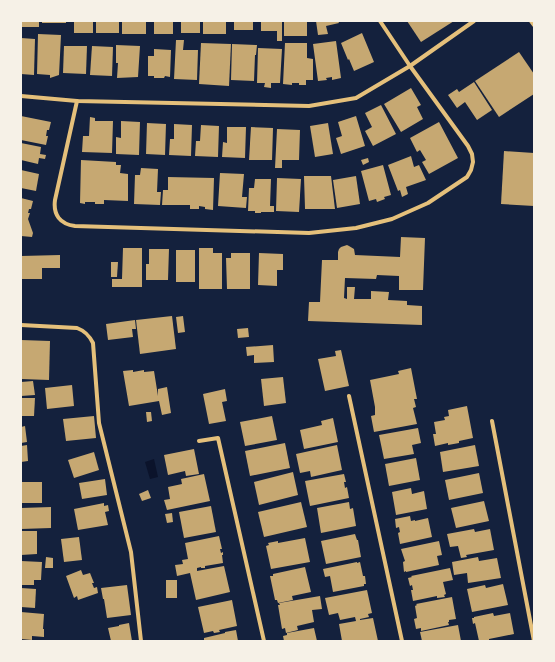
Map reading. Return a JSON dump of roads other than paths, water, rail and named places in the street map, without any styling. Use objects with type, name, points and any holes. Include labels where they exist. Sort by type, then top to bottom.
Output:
[{"type":"street","points":[[77,101],[54,206],[58,218],[69,225],[309,234],[356,228],[392,219],[428,203],[467,177],[473,162],[472,154],[468,146],[410,66],[380,21]]},
{"type":"street","points":[[21,96],[77,101],[309,106],[356,98],[410,66],[474,21]]},
{"type":"street","points":[[531,21],[534,25]]},
{"type":"street","points":[[21,325],[77,328],[90,336],[93,343],[99,423],[131,552],[141,641]]},
{"type":"street","points":[[349,396],[402,641]]},
{"type":"street","points":[[492,421],[534,641]]},
{"type":"street","points":[[199,442],[218,438],[264,641]]},
{"type":"water","points":[[154,459],[158,477],[150,479],[145,462]]}]
